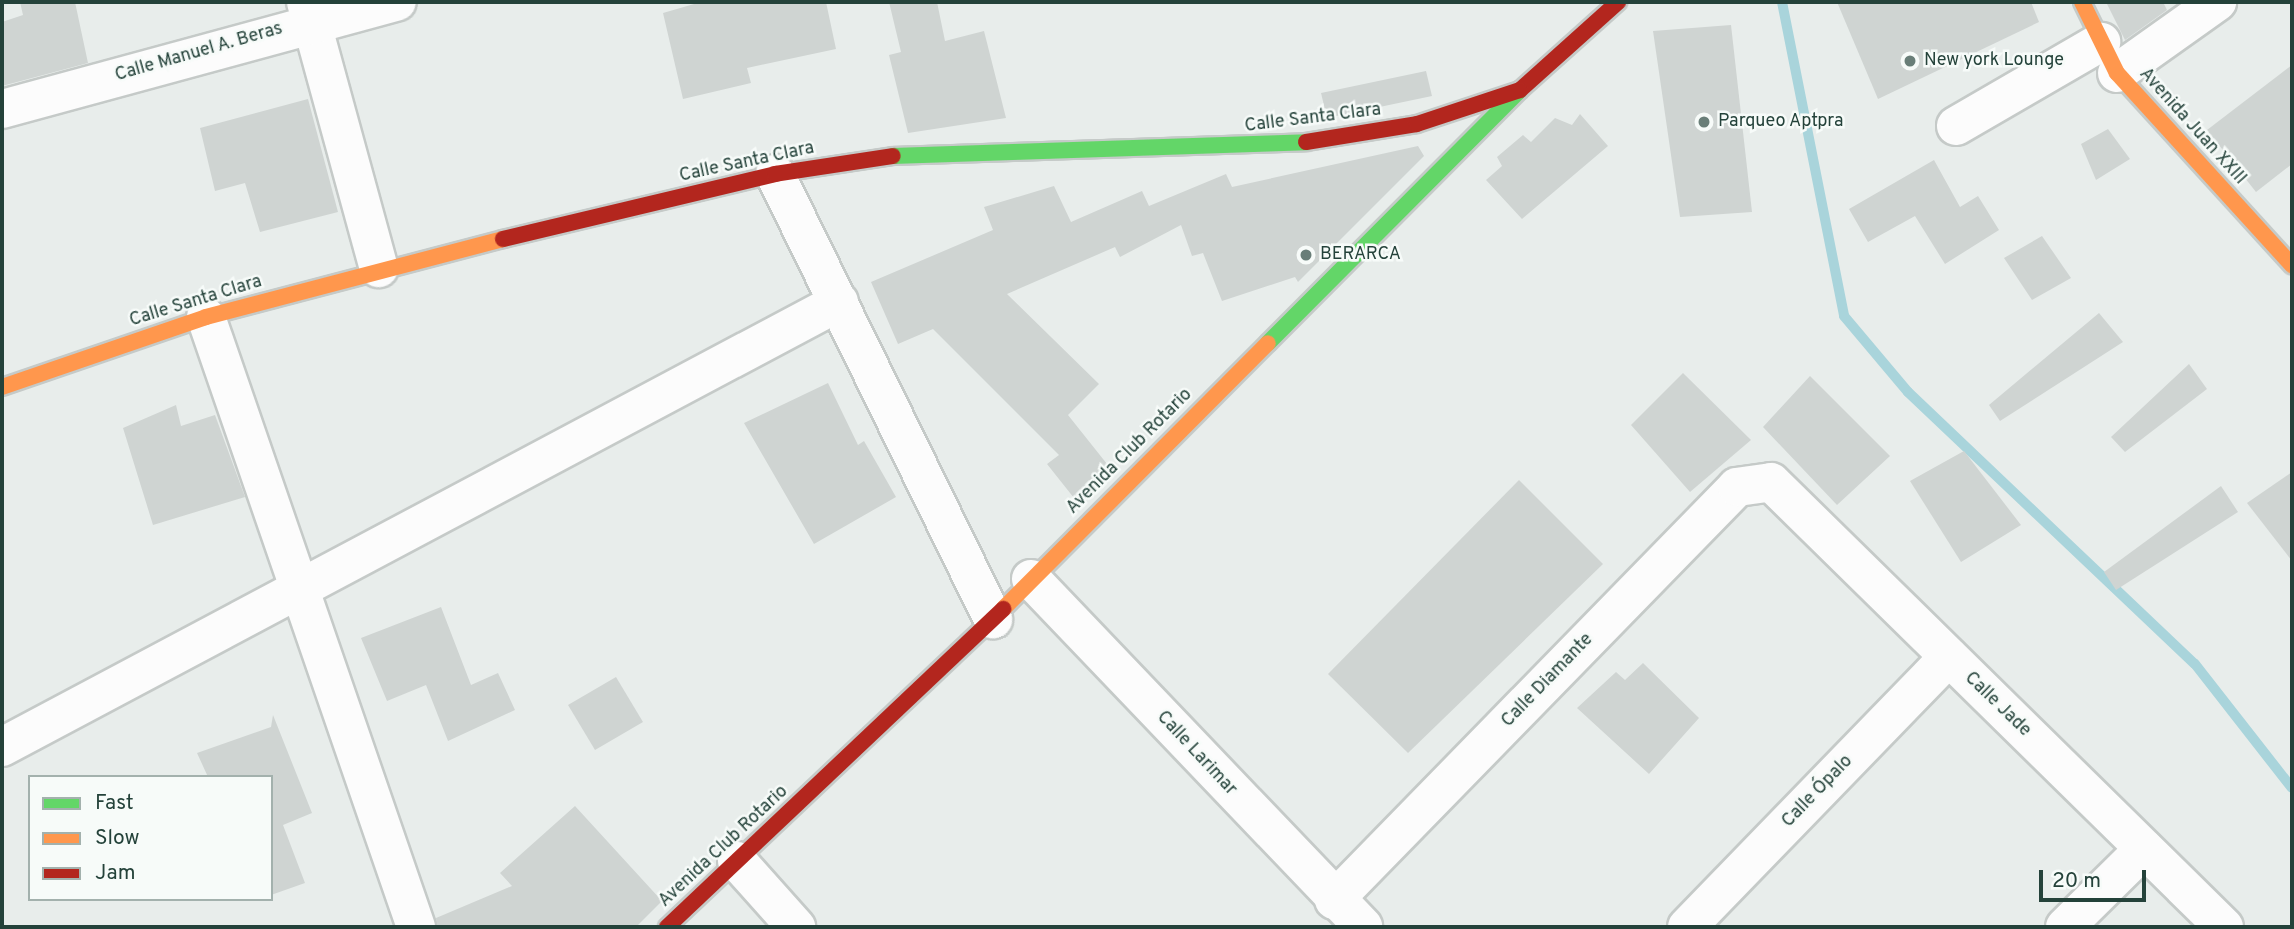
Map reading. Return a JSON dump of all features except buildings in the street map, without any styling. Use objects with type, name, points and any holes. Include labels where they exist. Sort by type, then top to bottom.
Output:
[{"type":"main road","name":"Avenida Juan XXIII","points":[[2082,2],[2109,57],[2292,265]]},
{"type":"main road","name":"Avenida Club Rotario","points":[[667,927],[993,618],[1520,90],[1609,5]]},
{"type":"main road","name":"Calle Santa Clara","points":[[2,387],[206,317],[379,268],[775,174],[961,152],[1200,150],[1331,139],[1417,124],[1520,90]]},
{"type":"street","name":"Calle Manuel A. Beras","points":[[2,109],[309,12],[397,2]]},
{"type":"street","points":[[1956,126],[2109,57],[2217,2]]},
{"type":"street","points":[[309,12],[379,268]]},
{"type":"street","points":[[775,174],[993,618]]},
{"type":"street","points":[[2,747],[299,594],[839,302]]},
{"type":"street","points":[[206,317],[415,927]]},
{"type":"street","name":"Calle Jade","points":[[1771,482],[2224,927]]},
{"type":"street","name":"Calle Diamante","points":[[1334,900],[1737,486],[1771,482]]},
{"type":"street","name":"Calle Larimar","points":[[1031,579],[1334,900],[1363,927]]},
{"type":"street","name":"Calle Ópalo","points":[[1687,927],[1949,657]]},
{"type":"street","points":[[2066,927],[2144,849]]},
{"type":"street","points":[[737,861],[796,927]]},
{"type":"waterway","points":[[1782,2],[1844,316],[1908,392],[2195,664],[2292,788]]},
{"type":"traffic: fast","points":[[1268,343],[1520,90]]},
{"type":"traffic: fast","points":[[893,156],[1306,142]]},
{"type":"traffic: slow","points":[[2082,2],[2117,73],[2292,265]]},
{"type":"traffic: slow","points":[[2,387],[206,317],[503,239]]},
{"type":"traffic: slow","points":[[1003,609],[1268,343]]},
{"type":"traffic: jam","points":[[1520,90],[1618,2]]},
{"type":"traffic: jam","points":[[1306,142],[1417,124],[1520,90]]},
{"type":"traffic: jam","points":[[503,239],[775,174],[893,156]]},
{"type":"traffic: jam","points":[[667,927],[1003,609]]},
{"type":"place","name":"New york Lounge","points":[[1910,61]]},
{"type":"place","name":"Parqueo Aptpra","points":[[1704,122]]},
{"type":"place","name":"BERARCA","points":[[1306,255]]}]
